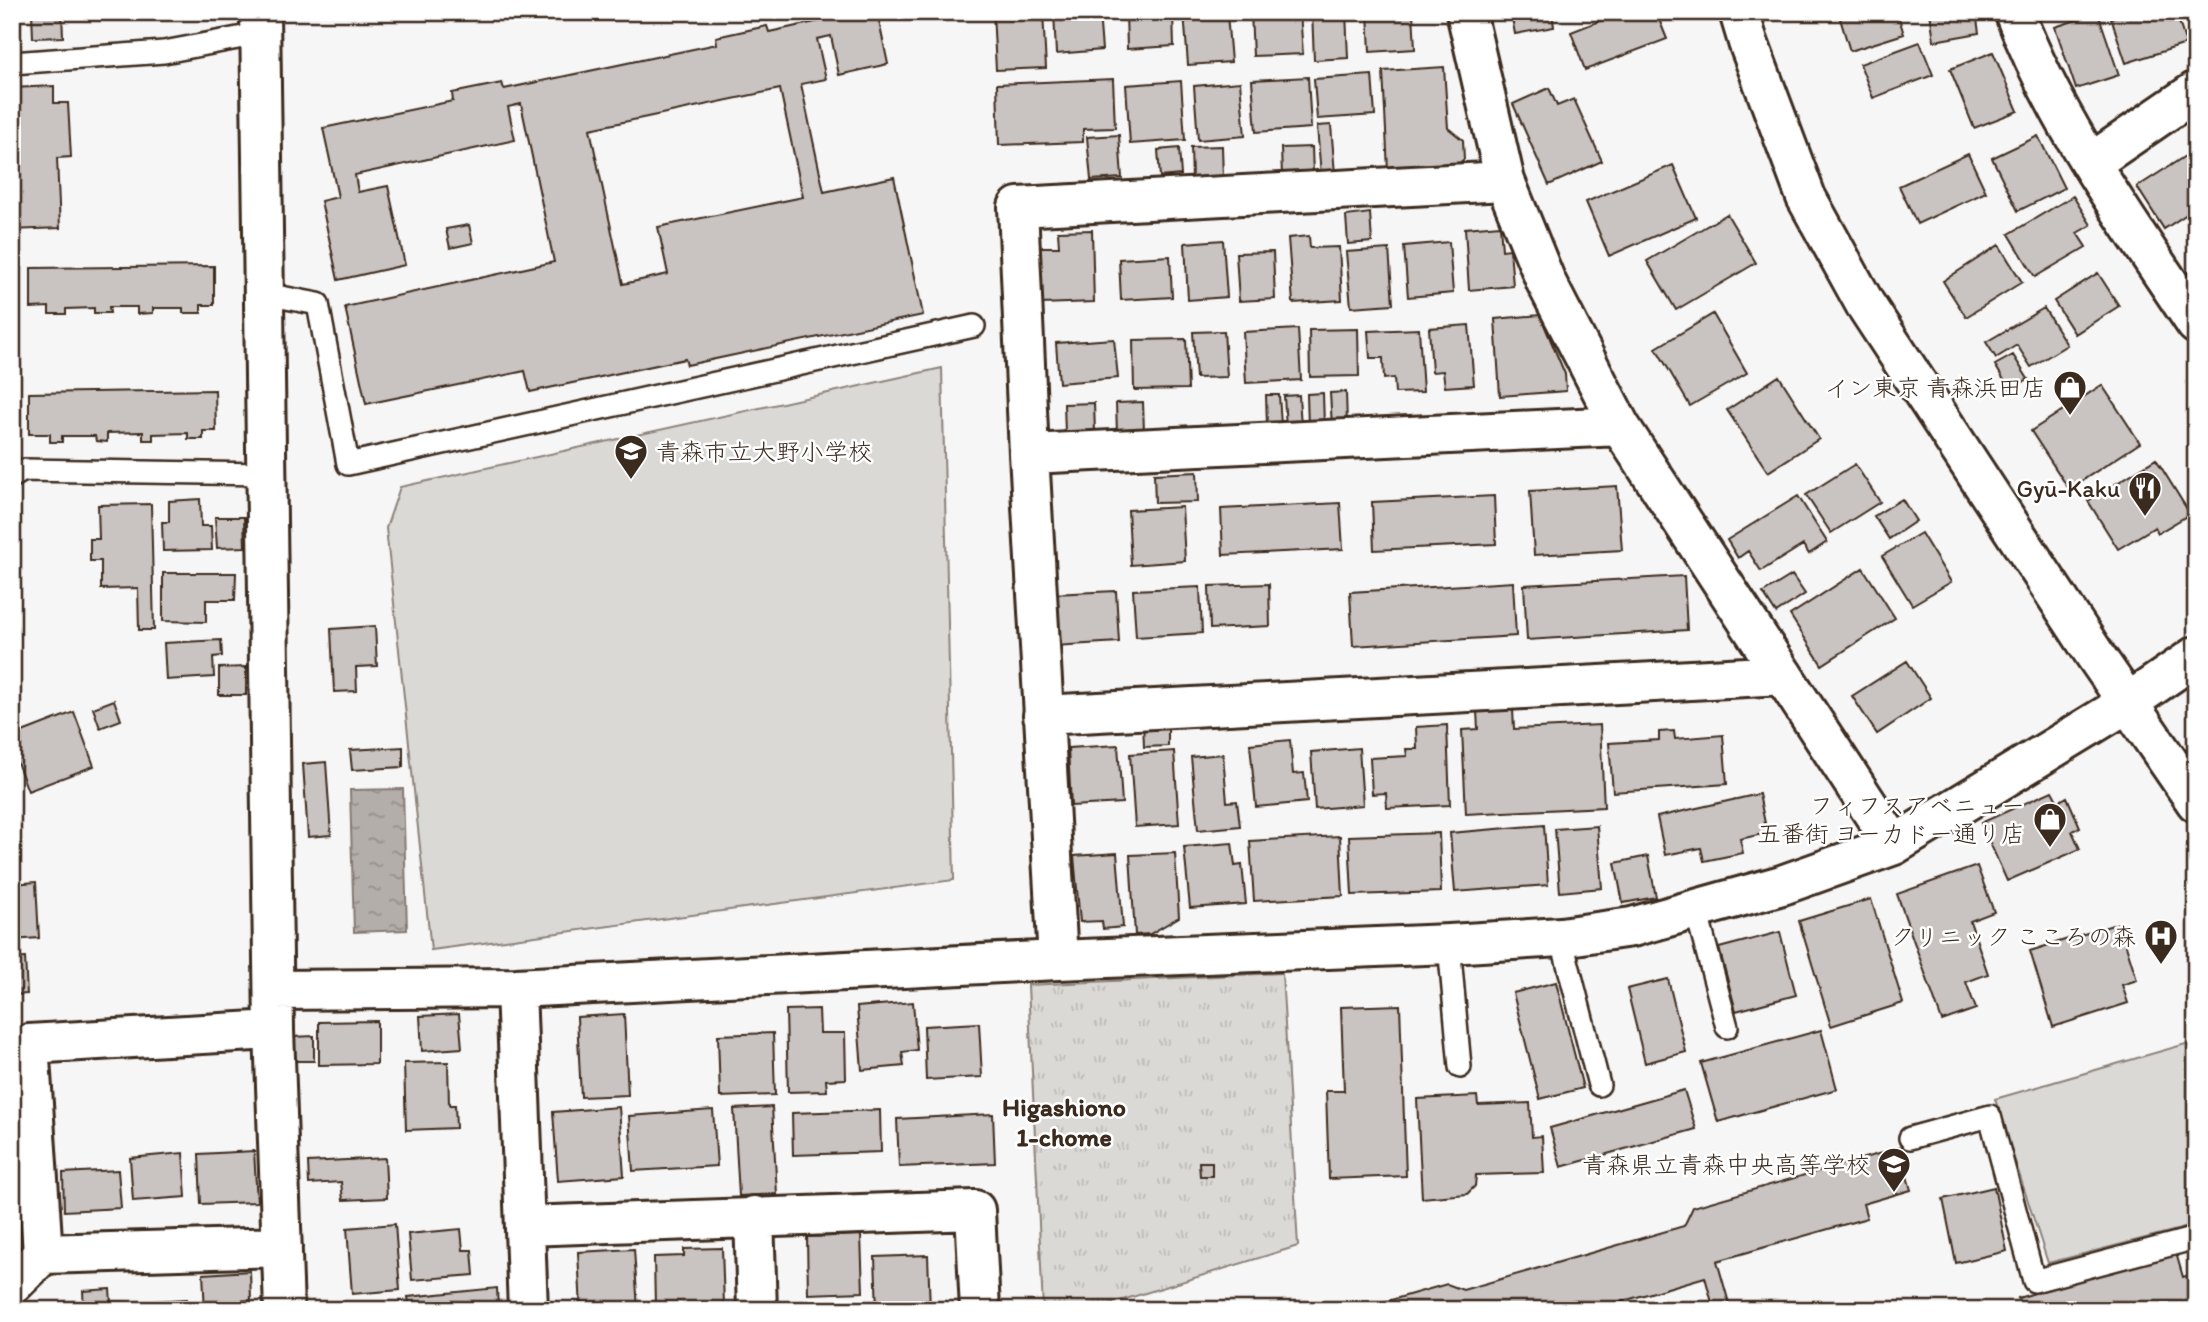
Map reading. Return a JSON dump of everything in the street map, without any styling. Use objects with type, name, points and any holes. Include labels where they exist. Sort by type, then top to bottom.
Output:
[{"type":"street","points":[[1466,12],[1505,181],[1546,282],[1620,426],[1894,845]]},
{"type":"street","points":[[1739,12],[1806,197],[1865,304],[2095,655],[2196,802]]},
{"type":"street","points":[[2014,12],[2032,58],[2091,163],[2196,324]]},
{"type":"street","points":[[259,23],[268,474],[274,1030],[284,1310]]},
{"type":"street","points":[[2091,163],[2196,91]]},
{"type":"street","points":[[1058,960],[1029,454],[1018,207],[1505,181]]},
{"type":"street","points":[[1029,454],[1620,426]]},
{"type":"street","points":[[275,990],[516,988],[1058,960],[1449,944],[1561,937],[1632,927],[1782,885],[1894,845],[2129,702],[2196,656]]},
{"type":"street","points":[[1043,715],[1783,675]]},
{"type":"street","points":[[516,988],[528,1310]]},
{"type":"street","points":[[43,1254],[29,1044],[274,1030]]},
{"type":"street","points":[[524,1226],[975,1210],[980,1310]]},
{"type":"street","points":[[754,1216],[757,1310]]},
{"type":"street","points":[[12,1285],[43,1254],[282,1247]]},
{"type":"lane","points":[[12,63],[164,52],[259,23]]},
{"type":"lane","points":[[265,294],[318,304],[348,464],[974,326]]},
{"type":"lane","points":[[12,477],[24,470],[268,474]]},
{"type":"lane","points":[[1696,910],[1727,1027]]},
{"type":"lane","points":[[1561,937],[1599,1085]]},
{"type":"lane","points":[[1449,944],[1460,1067]]},
{"type":"lane","points":[[1910,1138],[1990,1115],[2034,1281],[2196,1238]]},
{"type":"green space","points":[[942,368],[954,880],[431,950],[386,528],[400,487]]},
{"type":"green space","points":[[1282,973],[1298,1246],[1090,1310],[1043,1310],[1028,985]]},
{"type":"green space","points":[[2196,1041],[2196,1225],[2048,1263],[1995,1099]]},
{"type":"water","points":[[403,789],[407,930],[354,932],[350,790]]},
{"type":"building","points":[[32,12],[62,12],[63,37],[33,38]]},
{"type":"building","points":[[861,12],[877,12],[888,64],[839,75],[831,36],[817,39],[826,79],[801,84],[824,192],[894,177],[923,315],[687,365],[685,359],[530,392],[525,371],[366,404],[345,307],[554,262],[521,104],[508,107],[515,140],[355,175],[358,192],[388,186],[405,265],[338,280],[321,201],[338,197],[323,128],[453,101],[452,93],[502,83],[504,89],[717,44],[716,37],[767,26],[769,32]],"holes":[[[780,89],[803,197],[658,227],[668,274],[623,284],[590,129]]]},
{"type":"building","points":[[993,12],[1043,12],[1046,68],[996,70]]},
{"type":"building","points":[[1054,12],[1099,12],[1102,50],[1056,54]]},
{"type":"building","points":[[1126,12],[1173,12],[1174,46],[1127,49]]},
{"type":"building","points":[[1184,12],[1227,14],[1231,62],[1188,65]]},
{"type":"building","points":[[1251,12],[1300,12],[1303,54],[1253,56]]},
{"type":"building","points":[[1312,12],[1346,12],[1348,58],[1314,60]]},
{"type":"building","points":[[1368,12],[1413,12],[1415,49],[1370,52]]},
{"type":"building","points":[[1511,12],[1552,12],[1554,27],[1515,34]]},
{"type":"building","points":[[1622,12],[1656,12],[1667,39],[1585,70],[1571,32]]},
{"type":"building","points":[[1838,12],[1897,12],[1904,34],[1850,51]]},
{"type":"building","points":[[1930,12],[1976,12],[1979,33],[1934,41]]},
{"type":"building","points":[[2127,12],[2176,12],[2186,44],[2126,63],[2111,18]]},
{"type":"building","points":[[2098,13],[2119,75],[2076,89],[2055,27]]},
{"type":"building","points":[[1920,42],[1933,75],[1873,98],[1860,64]]},
{"type":"building","points":[[1993,52],[2018,111],[1974,128],[1950,69]]},
{"type":"building","points":[[1444,67],[1448,128],[1463,140],[1464,159],[1455,167],[1388,171],[1383,71]]},
{"type":"building","points":[[1372,75],[1375,115],[1317,119],[1314,79]]},
{"type":"building","points":[[1308,77],[1311,128],[1256,132],[1252,80]]},
{"type":"building","points":[[1113,79],[1115,128],[1083,129],[1083,142],[999,145],[997,84]]},
{"type":"building","points":[[1181,81],[1185,140],[1130,144],[1126,85]]},
{"type":"building","points":[[1240,82],[1245,136],[1198,140],[1194,86]]},
{"type":"building","points":[[54,86],[54,103],[68,103],[71,157],[57,158],[60,228],[12,230],[12,88]]},
{"type":"building","points":[[1549,88],[1557,106],[1574,99],[1602,161],[1549,185],[1513,104]]},
{"type":"building","points":[[1331,125],[1335,174],[1321,176],[1317,126]]},
{"type":"building","points":[[1119,135],[1122,178],[1091,180],[1087,137]]},
{"type":"building","points":[[2038,136],[2064,188],[2018,211],[1992,158]]},
{"type":"building","points":[[1222,146],[1223,179],[1192,180],[1191,147]]},
{"type":"building","points":[[1312,147],[1313,175],[1282,176],[1281,148]]},
{"type":"building","points":[[1179,148],[1181,175],[1160,177],[1158,150]]},
{"type":"building","points":[[2196,149],[2196,208],[2164,229],[2137,187]]},
{"type":"building","points":[[1968,154],[1986,192],[1917,224],[1899,186]]},
{"type":"building","points":[[1673,165],[1696,218],[1609,256],[1586,202]]},
{"type":"building","points":[[2073,196],[2091,225],[2077,233],[2086,247],[2035,277],[2009,234]]},
{"type":"building","points":[[1370,213],[1372,242],[1348,244],[1346,216]]},
{"type":"building","points":[[1727,214],[1756,263],[1676,310],[1647,261]]},
{"type":"building","points":[[469,225],[473,243],[450,248],[446,229]]},
{"type":"building","points":[[1500,225],[1502,250],[1510,249],[1513,286],[1469,290],[1465,228]]},
{"type":"building","points":[[1092,230],[1094,302],[1041,304],[1039,247],[1059,247],[1058,231]]},
{"type":"building","points":[[1309,236],[1310,248],[1339,247],[1342,300],[1293,303],[1288,238]]},
{"type":"building","points":[[1223,240],[1227,297],[1188,300],[1185,243]]},
{"type":"building","points":[[1449,242],[1453,293],[1408,297],[1404,246]]},
{"type":"building","points":[[1999,245],[2022,282],[1966,317],[1943,281]]},
{"type":"building","points":[[1389,249],[1393,304],[1351,307],[1346,252]]},
{"type":"building","points":[[1273,252],[1275,299],[1239,301],[1236,253]]},
{"type":"building","points":[[1170,256],[1172,297],[1121,300],[1119,259]]},
{"type":"building","points":[[214,266],[214,305],[201,305],[201,313],[183,313],[183,308],[153,308],[153,313],[137,314],[137,307],[109,307],[110,313],[94,313],[94,308],[66,309],[66,314],[49,314],[49,307],[31,308],[31,268]]},
{"type":"building","points":[[2098,273],[2119,306],[2075,334],[2054,301]]},
{"type":"building","points":[[2044,308],[2067,345],[2031,367],[2017,345],[1996,358],[1986,342]]},
{"type":"building","points":[[1713,314],[1747,373],[1690,406],[1656,348]]},
{"type":"building","points":[[1540,315],[1565,374],[1566,391],[1500,396],[1495,319]]},
{"type":"building","points":[[1469,325],[1474,385],[1445,387],[1443,371],[1432,372],[1429,328]]},
{"type":"building","points":[[1298,329],[1301,380],[1246,383],[1243,332]]},
{"type":"building","points":[[1358,329],[1359,376],[1310,377],[1309,330]]},
{"type":"building","points":[[1419,329],[1423,392],[1395,393],[1394,378],[1384,379],[1383,358],[1370,358],[1368,331]]},
{"type":"building","points":[[1224,331],[1227,377],[1196,378],[1193,332]]},
{"type":"building","points":[[1114,339],[1118,378],[1059,383],[1056,343]]},
{"type":"building","points":[[1186,339],[1188,389],[1134,390],[1133,340]]},
{"type":"building","points":[[2013,355],[2028,379],[2010,390],[1995,365]]},
{"type":"building","points":[[1779,376],[1819,439],[1768,472],[1727,410]]},
{"type":"building","points":[[2102,385],[2140,443],[2069,489],[2031,431]]},
{"type":"building","points":[[215,390],[216,431],[203,431],[203,439],[188,439],[188,433],[153,434],[153,440],[143,440],[143,432],[107,433],[107,442],[96,441],[95,436],[62,436],[62,442],[50,442],[50,434],[29,434],[29,393]]},
{"type":"building","points":[[1346,392],[1347,425],[1332,426],[1330,393]]},
{"type":"building","points":[[1323,393],[1324,426],[1308,427],[1307,394]]},
{"type":"building","points":[[1266,395],[1279,395],[1281,425],[1267,425]]},
{"type":"building","points":[[1299,395],[1301,427],[1286,428],[1284,396]]},
{"type":"building","points":[[1143,402],[1144,432],[1117,433],[1116,403]]},
{"type":"building","points":[[1094,403],[1095,432],[1065,433],[1064,404]]},
{"type":"building","points":[[2156,459],[2190,514],[2158,533],[2155,527],[2118,549],[2088,501]]},
{"type":"building","points":[[1855,464],[1880,502],[1831,533],[1806,495]]},
{"type":"building","points":[[1197,472],[1198,502],[1155,503],[1154,474]]},
{"type":"building","points":[[1617,486],[1622,550],[1534,555],[1530,491]]},
{"type":"building","points":[[1494,496],[1496,544],[1374,550],[1372,502]]},
{"type":"building","points":[[1798,496],[1827,542],[1809,554],[1803,545],[1761,571],[1748,551],[1738,558],[1727,540]]},
{"type":"building","points":[[200,499],[201,526],[211,526],[212,550],[163,551],[162,522],[169,522],[169,501]]},
{"type":"building","points":[[1902,499],[1916,521],[1889,539],[1874,516]]},
{"type":"building","points":[[1340,503],[1343,549],[1223,555],[1221,509]]},
{"type":"building","points":[[151,504],[154,630],[139,630],[138,588],[101,589],[101,561],[90,561],[90,539],[99,539],[98,505]]},
{"type":"building","points":[[1182,507],[1185,561],[1131,565],[1128,510]]},
{"type":"building","points":[[215,517],[244,517],[245,547],[217,548]]},
{"type":"building","points":[[1921,533],[1951,582],[1912,605],[1882,556]]},
{"type":"building","points":[[1863,568],[1895,618],[1822,665],[1790,615]]},
{"type":"building","points":[[163,573],[236,573],[235,600],[206,600],[206,622],[163,621]]},
{"type":"building","points":[[1792,575],[1805,594],[1776,613],[1763,593]]},
{"type":"building","points":[[1684,576],[1687,630],[1527,640],[1524,585]]},
{"type":"building","points":[[1513,582],[1516,636],[1353,646],[1350,592]]},
{"type":"building","points":[[1269,584],[1270,626],[1210,629],[1209,586]]},
{"type":"building","points":[[1200,587],[1202,633],[1136,637],[1133,590]]},
{"type":"building","points":[[1116,591],[1119,642],[1054,646],[1052,594]]},
{"type":"building","points":[[375,626],[377,666],[356,667],[357,691],[334,692],[331,629]]},
{"type":"building","points":[[221,640],[222,656],[213,657],[214,677],[166,680],[164,643]]},
{"type":"building","points":[[1907,661],[1931,698],[1877,734],[1852,696]]},
{"type":"building","points":[[246,667],[246,695],[219,695],[219,668]]},
{"type":"building","points":[[114,700],[121,720],[100,728],[93,708]]},
{"type":"building","points":[[1513,709],[1514,729],[1600,725],[1604,807],[1466,814],[1462,730],[1478,729],[1477,711]]},
{"type":"building","points":[[74,712],[94,766],[28,791],[12,749],[12,736]]},
{"type":"building","points":[[1168,721],[1168,746],[1144,747],[1143,722]]},
{"type":"building","points":[[1447,725],[1450,805],[1387,808],[1386,793],[1372,794],[1370,758],[1407,756],[1406,749],[1417,749],[1416,727]]},
{"type":"building","points":[[1674,731],[1675,739],[1723,735],[1727,784],[1613,792],[1609,743],[1659,740],[1659,732]]},
{"type":"building","points":[[1290,740],[1293,774],[1304,773],[1307,802],[1256,807],[1250,744]]},
{"type":"building","points":[[1118,745],[1122,803],[1071,806],[1068,748]]},
{"type":"building","points":[[403,747],[403,767],[352,770],[350,750]]},
{"type":"building","points":[[1359,748],[1363,805],[1315,809],[1311,752]]},
{"type":"building","points":[[1174,751],[1179,824],[1135,827],[1130,754]]},
{"type":"building","points":[[1223,754],[1227,802],[1237,801],[1240,826],[1198,830],[1191,757]]},
{"type":"building","points":[[326,762],[331,835],[308,837],[303,764]]},
{"type":"building","points":[[2052,791],[2058,802],[2067,797],[2080,827],[2072,831],[2080,849],[2007,881],[1981,823]]},
{"type":"building","points":[[1759,794],[1767,833],[1740,839],[1743,853],[1704,861],[1701,848],[1665,855],[1657,817]]},
{"type":"building","points":[[1544,825],[1548,885],[1455,892],[1450,833]]},
{"type":"building","points":[[1597,826],[1602,888],[1560,892],[1555,829]]},
{"type":"building","points":[[1439,833],[1441,892],[1352,895],[1349,836]]},
{"type":"building","points":[[1340,836],[1343,896],[1254,901],[1250,841]]},
{"type":"building","points":[[1232,843],[1235,866],[1242,865],[1246,904],[1190,908],[1184,847]]},
{"type":"building","points":[[1117,853],[1123,927],[1103,929],[1102,921],[1080,922],[1074,856]]},
{"type":"building","points":[[1175,853],[1179,917],[1150,934],[1135,935],[1130,855]]},
{"type":"building","points":[[1648,856],[1656,897],[1623,903],[1615,863]]},
{"type":"building","points":[[1977,866],[1994,912],[1970,921],[1988,974],[1966,982],[1976,1009],[1942,1021],[1897,894]]},
{"type":"building","points":[[36,882],[39,938],[12,940],[12,884]]},
{"type":"building","points":[[1871,899],[1903,1003],[1831,1026],[1799,921]]},
{"type":"building","points":[[2119,923],[2137,980],[2122,985],[2128,1003],[2053,1027],[2030,951]]},
{"type":"building","points":[[1780,932],[1796,995],[1736,1011],[1719,948]]},
{"type":"building","points":[[25,958],[27,994],[12,995],[12,959]]},
{"type":"building","points":[[1668,979],[1686,1052],[1645,1063],[1627,989]]},
{"type":"building","points":[[1556,982],[1583,1088],[1540,1099],[1513,993]]},
{"type":"building","points":[[913,1002],[917,1050],[902,1052],[904,1066],[862,1070],[857,1007]]},
{"type":"building","points":[[1400,1005],[1406,1176],[1329,1179],[1326,1091],[1344,1091],[1341,1007]]},
{"type":"building","points":[[819,1009],[820,1033],[845,1033],[846,1079],[826,1080],[827,1091],[788,1092],[786,1010]]},
{"type":"building","points":[[459,1014],[462,1048],[422,1051],[420,1016]]},
{"type":"building","points":[[624,1014],[628,1095],[581,1097],[577,1017]]},
{"type":"building","points":[[377,1021],[377,1064],[319,1065],[319,1022]]},
{"type":"building","points":[[979,1023],[982,1077],[926,1080],[924,1026]]},
{"type":"building","points":[[1821,1030],[1837,1089],[1718,1122],[1701,1063]]},
{"type":"building","points":[[773,1033],[775,1095],[720,1097],[718,1035]]},
{"type":"building","points":[[314,1036],[314,1061],[294,1061],[293,1037]]},
{"type":"building","points":[[448,1062],[449,1105],[455,1105],[456,1128],[406,1130],[404,1063]]},
{"type":"building","points":[[1684,1090],[1696,1129],[1561,1167],[1550,1128]]},
{"type":"building","points":[[1477,1096],[1478,1105],[1530,1103],[1532,1137],[1542,1136],[1544,1173],[1476,1175],[1475,1186],[1467,1194],[1422,1198],[1417,1099]]},
{"type":"building","points":[[619,1107],[624,1176],[558,1181],[553,1112]]},
{"type":"building","points":[[772,1107],[777,1194],[739,1196],[734,1109]]},
{"type":"building","points":[[713,1110],[717,1166],[633,1171],[629,1116]]},
{"type":"building","points":[[880,1110],[881,1152],[793,1155],[792,1113]]},
{"type":"building","points":[[993,1114],[995,1163],[899,1167],[897,1119]]},
{"type":"building","points":[[1899,1148],[1911,1190],[1863,1204],[1867,1218],[1717,1261],[1731,1310],[1714,1310],[1705,1277],[1593,1310],[1356,1310],[1447,1284],[1463,1290],[1684,1226],[1693,1207]]},
{"type":"building","points":[[254,1151],[257,1202],[201,1204],[199,1154]]},
{"type":"building","points":[[183,1153],[186,1197],[133,1201],[130,1158]]},
{"type":"building","points":[[385,1158],[387,1198],[343,1200],[341,1182],[309,1184],[308,1162]]},
{"type":"building","points":[[1199,1162],[1212,1162],[1212,1176],[1200,1176]]},
{"type":"building","points":[[118,1170],[121,1208],[64,1211],[63,1173]]},
{"type":"building","points":[[1994,1187],[2007,1251],[1956,1263],[1943,1199]]},
{"type":"building","points":[[395,1224],[400,1290],[352,1294],[347,1228]]},
{"type":"building","points":[[461,1229],[463,1250],[472,1250],[474,1275],[412,1280],[408,1234]]},
{"type":"building","points":[[861,1235],[863,1292],[808,1294],[807,1237]]},
{"type":"building","points":[[722,1248],[724,1305],[655,1307],[654,1257],[684,1256],[684,1249]]},
{"type":"building","points":[[634,1249],[638,1310],[581,1310],[578,1252]]},
{"type":"building","points":[[2176,1253],[2183,1277],[2196,1273],[2196,1310],[2006,1310],[2021,1306],[2018,1298]]},
{"type":"building","points":[[928,1255],[930,1310],[877,1310],[875,1257]]},
{"type":"building","points":[[250,1271],[251,1300],[241,1301],[242,1310],[205,1310],[203,1274]]},
{"type":"building","points":[[497,1288],[498,1310],[410,1310],[408,1297]]},
{"type":"building","points":[[110,1289],[111,1302],[124,1302],[124,1310],[84,1310],[83,1291]]},
{"type":"building","points":[[187,1299],[188,1310],[138,1310],[137,1302]]},
{"type":"place","name":"イン東京 青森浜田店","points":[[2070,417]]},
{"type":"place","name":"青森市立大野小学校","points":[[631,481]]},
{"type":"place","name":"Gyū-Kaku","points":[[2145,518]]},
{"type":"place","name":"フィフスアベニュー 五番街 ヨーカドー通り店","points":[[2050,849]]},
{"type":"place","name":"クリニック こころの森","points":[[2161,966]]},
{"type":"place","name":"青森県立青森中央高等学校","points":[[1894,1194]]},
{"type":"district","name":"Higashiono 1-chome","points":[[1064,1122]]}]
